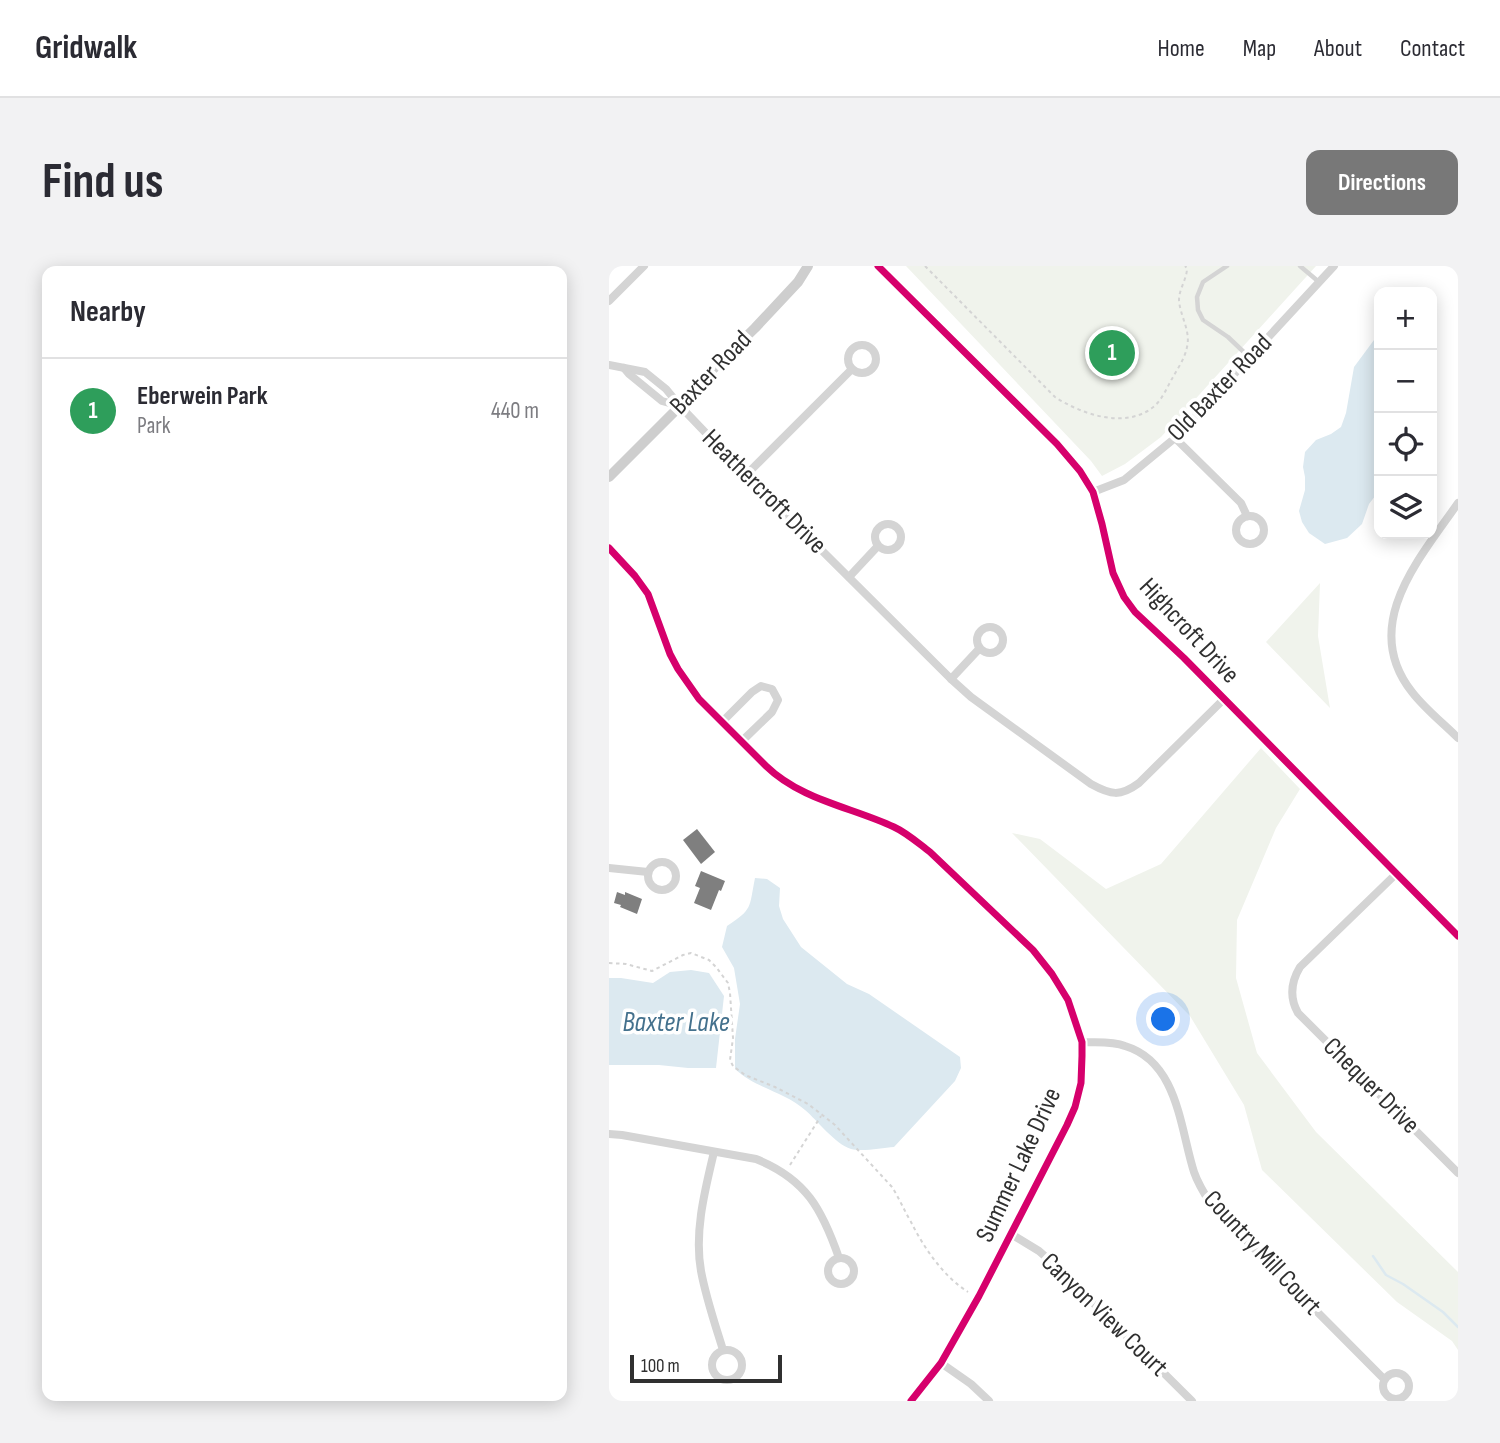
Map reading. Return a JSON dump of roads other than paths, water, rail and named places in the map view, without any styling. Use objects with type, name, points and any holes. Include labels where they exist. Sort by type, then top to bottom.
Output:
[{"type":"main road","name":"Baxter Road","points":[[609,477],[755,328],[808,266]]},
{"type":"street","points":[[609,301],[644,266]]},
{"type":"street","name":"Highcroft Drive","points":[[878,266],[1057,444],[1080,471],[1093,492],[1113,573],[1124,597],[1135,612],[1184,658],[1458,936]]},
{"type":"street","name":"Old Baxter Road","points":[[1093,492],[1124,480],[1175,438],[1334,266]]},
{"type":"street","name":"Heathercroft Drive","points":[[609,365],[645,372],[666,389],[746,475],[951,679],[971,697],[1091,784],[1116,794],[1130,790],[1224,699]]},
{"type":"street","points":[[746,475],[852,369]]},
{"type":"street","points":[[1175,438],[1241,503],[1247,516]]},
{"type":"street","points":[[1458,503],[1402,588],[1394,607],[1391,631],[1400,673],[1412,691],[1458,738]]},
{"type":"street","name":"Heathercroft Drive","points":[[849,577],[877,547]]},
{"type":"street","name":"Summer Lake Drive","points":[[609,548],[648,594],[678,669],[699,699],[775,775],[802,792],[893,827],[930,852],[1033,950],[1052,974],[1067,1000],[1083,1042],[1081,1083],[1075,1107],[1011,1234],[941,1363],[911,1401]]},
{"type":"street","points":[[951,679],[979,649]]},
{"type":"street","points":[[722,722],[761,686],[772,689],[778,700],[772,712],[742,741]]},
{"type":"street","points":[[609,867],[648,872]]},
{"type":"street","name":"Chequer Drive","points":[[1396,874],[1300,967],[1294,976],[1291,994],[1298,1013],[1458,1173]]},
{"type":"street","name":"Country Mill Court","points":[[1083,1042],[1126,1046],[1152,1061],[1171,1091],[1194,1174],[1212,1206],[1384,1379]]},
{"type":"street","points":[[609,1134],[755,1159],[775,1167],[812,1200],[827,1224],[839,1258]]},
{"type":"street","points":[[714,1152],[706,1187],[699,1246],[701,1270],[723,1350]]},
{"type":"street","name":"Canyon View Court","points":[[1011,1234],[1039,1251],[1056,1266],[1192,1401]]},
{"type":"street","points":[[941,1363],[971,1384],[989,1401]]},
{"type":"lane","points":[[1227,266],[1203,282],[1199,288],[1198,310],[1203,320],[1229,337],[1251,358]]},
{"type":"lane","points":[[1300,266],[1319,283]]},
{"type":"water","points":[[1374,340],[1374,498],[1362,524],[1347,538],[1325,544],[1309,533],[1299,511],[1305,490],[1305,452],[1316,440],[1341,427],[1354,367]]},
{"type":"water","points":[[755,878],[767,879],[780,888],[779,906],[783,919],[801,947],[847,984],[869,994],[960,1057],[961,1068],[955,1081],[894,1147],[851,1149],[833,1137],[797,1104],[735,1069],[735,1039],[740,1004],[734,968],[722,947],[727,926],[749,907]]},
{"type":"water","name":"Baxter Lake","points":[[691,970],[709,973],[724,996],[716,1068],[609,1065],[609,978],[653,983],[670,972]]},
{"type":"waterway","points":[[1373,1256],[1386,1275],[1443,1312],[1458,1327]]},
{"type":"place","name":"Eberwein Park","points":[[1112,353]]}]
